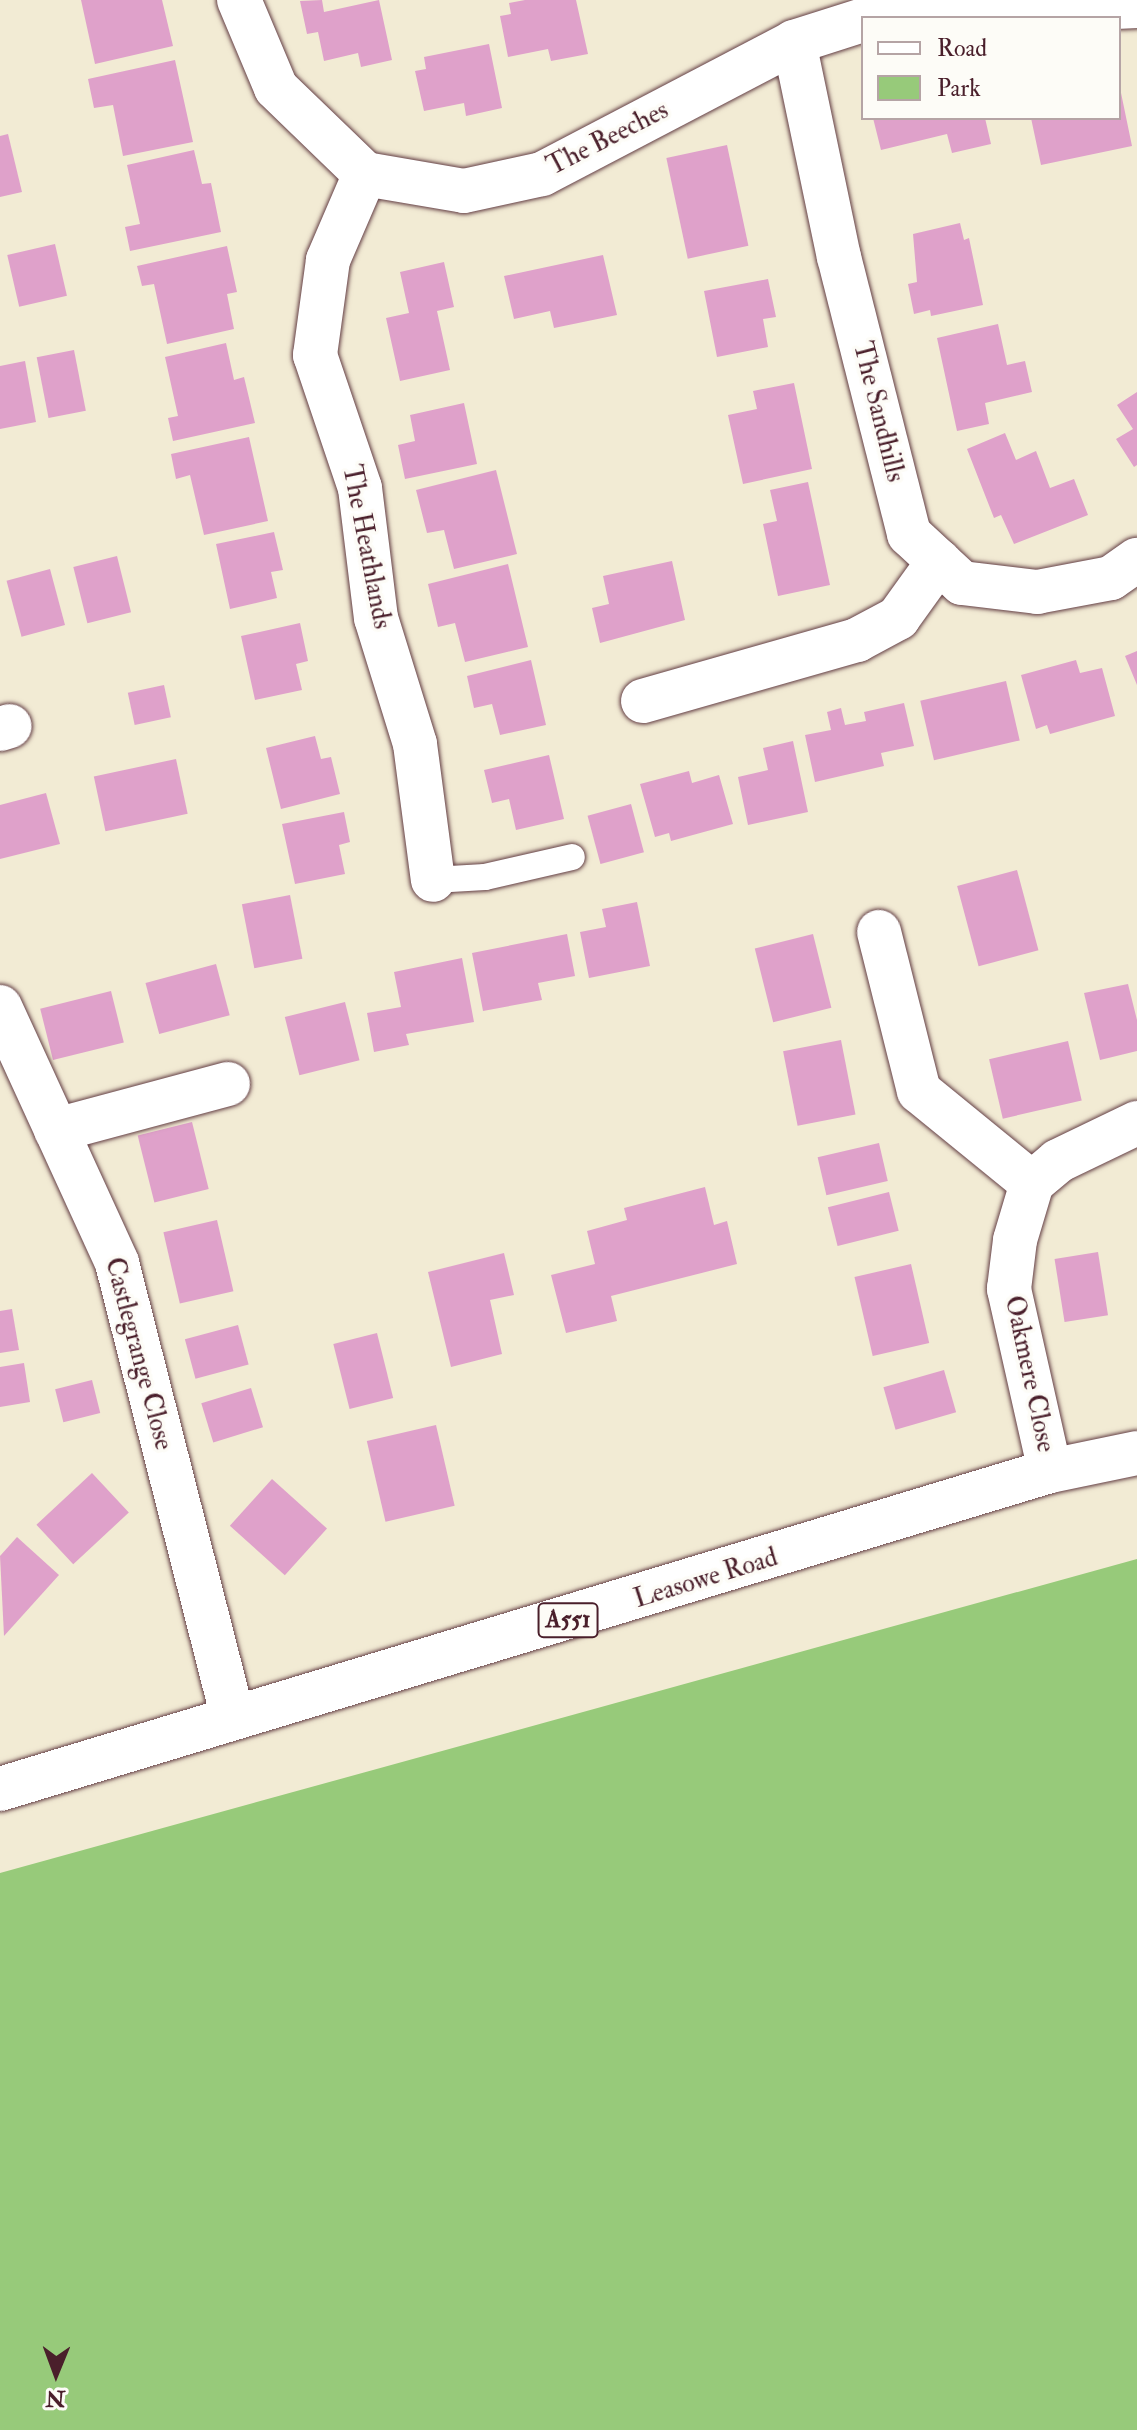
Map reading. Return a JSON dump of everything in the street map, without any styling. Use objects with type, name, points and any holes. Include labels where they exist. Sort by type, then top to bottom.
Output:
[{"type":"street","points":[[239,0],[276,88],[365,174]]},
{"type":"street","points":[[924,16],[1137,6]]},
{"type":"street","name":"The Beeches","points":[[365,174],[464,191],[542,174],[794,42],[861,21]]},
{"type":"street","name":"The Sandhills","points":[[794,42],[839,257],[909,534],[962,583],[1037,592],[1111,578],[1137,560]]},
{"type":"street","name":"The Heathlands","points":[[365,174],[328,260],[315,355],[360,488],[376,618],[415,744],[433,880]]},
{"type":"street","points":[[643,701],[857,640],[898,618],[939,561]]},
{"type":"street","points":[[879,932],[919,1091],[1032,1183],[1058,1161],[1137,1123]]},
{"type":"street","name":"Castlegrange Close","points":[[0,1007],[117,1263],[233,1717]]},
{"type":"street","points":[[56,1130],[228,1084]]},
{"type":"street","name":"Oakmere Close","points":[[1032,1183],[1015,1240],[1009,1289],[1050,1471]]},
{"type":"street","name":"Leasowe Road","points":[[0,1789],[233,1717],[654,1595],[1050,1471],[1137,1453]]},
{"type":"lane","points":[[433,880],[485,877],[572,857]]},
{"type":"green space","points":[[1137,1559],[1137,2430],[0,2430],[0,1873]]},
{"type":"building","points":[[81,0],[162,0],[173,46],[95,64]]},
{"type":"building","points":[[322,0],[324,12],[379,0],[392,60],[361,67],[358,53],[324,61],[318,32],[307,34],[300,1]]},
{"type":"building","points":[[576,0],[588,54],[551,61],[548,49],[508,57],[500,16],[511,14],[509,3]]},
{"type":"building","points":[[489,44],[502,108],[466,116],[464,103],[424,111],[415,71],[426,69],[424,57]]},
{"type":"building","points":[[175,60],[193,142],[123,156],[113,105],[94,108],[88,79]]},
{"type":"building","points":[[1121,93],[1132,146],[1041,165],[1031,120],[1121,120]]},
{"type":"building","points":[[874,120],[985,120],[991,144],[952,153],[947,134],[881,150]]},
{"type":"building","points":[[8,134],[22,192],[0,197],[0,136]]},
{"type":"building","points":[[727,145],[748,246],[688,259],[666,158]]},
{"type":"building","points":[[194,150],[202,184],[211,183],[221,232],[130,251],[125,227],[140,224],[127,165]]},
{"type":"building","points":[[960,223],[964,240],[969,238],[983,305],[931,316],[930,310],[914,314],[908,284],[917,282],[913,234]]},
{"type":"building","points":[[55,244],[67,296],[19,307],[7,255]]},
{"type":"building","points":[[227,246],[237,292],[227,294],[234,329],[167,344],[154,284],[142,286],[137,266]]},
{"type":"building","points":[[603,255],[617,315],[554,328],[550,311],[514,319],[504,276]]},
{"type":"building","points":[[444,262],[454,307],[437,311],[450,370],[400,381],[386,318],[409,313],[400,272]]},
{"type":"building","points":[[768,279],[776,317],[763,319],[768,347],[717,357],[704,291]]},
{"type":"building","points":[[998,324],[1007,365],[1025,361],[1032,392],[985,403],[989,424],[957,431],[937,338]]},
{"type":"building","points":[[226,343],[234,380],[244,377],[255,423],[173,441],[168,418],[178,416],[165,357]]},
{"type":"building","points":[[74,350],[86,411],[49,418],[37,357]]},
{"type":"building","points":[[25,361],[36,422],[0,429],[0,366]]},
{"type":"building","points":[[794,383],[812,469],[743,484],[728,415],[757,409],[753,391]]},
{"type":"building","points":[[1137,392],[1137,465],[1134,467],[1116,439],[1133,429],[1117,405]]},
{"type":"building","points":[[464,403],[477,464],[405,479],[398,445],[415,441],[410,415]]},
{"type":"building","points":[[1005,433],[1016,460],[1036,451],[1050,488],[1074,479],[1088,515],[1014,544],[1001,515],[994,518],[967,449]]},
{"type":"building","points":[[249,437],[268,521],[204,535],[190,475],[176,479],[171,454]]},
{"type":"building","points":[[496,470],[517,554],[454,569],[444,530],[427,533],[416,490]]},
{"type":"building","points":[[808,482],[830,585],[778,596],[763,524],[777,521],[770,490]]},
{"type":"building","points":[[274,532],[283,570],[271,572],[277,598],[230,609],[216,544]]},
{"type":"building","points":[[117,556],[131,612],[87,623],[73,567]]},
{"type":"building","points":[[672,561],[685,620],[600,643],[592,608],[609,604],[603,576]]},
{"type":"building","points":[[508,564],[528,647],[465,662],[455,623],[438,627],[428,584]]},
{"type":"building","points":[[50,569],[65,625],[22,637],[7,581]]},
{"type":"building","points":[[300,623],[308,661],[296,664],[302,690],[255,700],[241,636]]},
{"type":"building","points":[[1137,651],[1137,685],[1125,656]]},
{"type":"building","points":[[531,660],[546,725],[500,735],[492,704],[474,708],[467,676]]},
{"type":"building","points":[[1076,660],[1080,673],[1102,668],[1115,716],[1050,734],[1047,725],[1036,729],[1021,675]]},
{"type":"building","points":[[1006,681],[1020,740],[934,760],[920,701]]},
{"type":"building","points":[[164,685],[171,717],[135,725],[128,693]]},
{"type":"building","points":[[904,703],[914,746],[881,753],[884,766],[815,782],[805,735],[831,730],[827,712],[841,708],[845,725],[866,721],[864,712]]},
{"type":"building","points":[[315,736],[321,759],[331,757],[340,794],[281,809],[266,748]]},
{"type":"building","points":[[793,741],[808,812],[748,825],[738,777],[768,770],[763,748]]},
{"type":"building","points":[[549,755],[564,819],[516,830],[509,799],[492,803],[484,770]]},
{"type":"building","points":[[176,759],[188,814],[105,831],[94,776]]},
{"type":"building","points":[[689,771],[692,783],[719,775],[733,824],[671,841],[669,833],[655,837],[640,784]]},
{"type":"building","points":[[46,793],[60,844],[0,859],[0,805]]},
{"type":"building","points":[[631,804],[644,852],[600,864],[588,816]]},
{"type":"building","points":[[344,812],[350,842],[339,845],[345,874],[295,884],[282,824]]},
{"type":"building","points":[[1017,870],[1038,950],[979,966],[957,886]]},
{"type":"building","points":[[290,895],[302,959],[254,968],[242,904]]},
{"type":"building","points":[[637,902],[650,966],[589,978],[580,932],[606,927],[602,909]]},
{"type":"building","points":[[567,934],[575,976],[538,983],[542,1000],[483,1011],[472,953]]},
{"type":"building","points":[[813,934],[831,1008],[773,1022],[755,949]]},
{"type":"building","points":[[462,958],[474,1022],[406,1034],[409,1045],[374,1052],[367,1013],[401,1007],[394,972]]},
{"type":"building","points":[[216,964],[230,1015],[159,1034],[145,983]]},
{"type":"building","points":[[1128,984],[1137,1020],[1137,1051],[1100,1060],[1084,993]]},
{"type":"building","points":[[111,991],[124,1042],[53,1060],[40,1009]]},
{"type":"building","points":[[345,1002],[360,1060],[299,1075],[285,1017]]},
{"type":"building","points":[[841,1040],[856,1115],[798,1126],[783,1051]]},
{"type":"building","points":[[1068,1041],[1082,1100],[1003,1119],[989,1059]]},
{"type":"building","points":[[192,1122],[209,1189],[154,1202],[138,1136]]},
{"type":"building","points":[[879,1143],[888,1181],[826,1195],[818,1157]]},
{"type":"building","points":[[705,1187],[714,1225],[727,1221],[737,1264],[611,1296],[617,1321],[566,1333],[551,1275],[595,1264],[587,1231],[627,1220],[624,1208]]},
{"type":"building","points":[[889,1192],[899,1231],[838,1246],[828,1207]]},
{"type":"building","points":[[217,1220],[233,1291],[180,1304],[163,1232]]},
{"type":"building","points":[[1098,1252],[1108,1315],[1065,1322],[1055,1259]]},
{"type":"building","points":[[504,1253],[514,1295],[490,1300],[502,1354],[451,1367],[428,1272]]},
{"type":"building","points":[[911,1264],[929,1343],[873,1356],[854,1277]]},
{"type":"building","points":[[12,1309],[19,1350],[0,1353],[0,1311]]},
{"type":"building","points":[[238,1325],[249,1365],[195,1379],[185,1339]]},
{"type":"building","points":[[377,1333],[393,1398],[350,1409],[333,1344]]},
{"type":"building","points":[[24,1363],[30,1402],[0,1407],[0,1367]]},
{"type":"building","points":[[944,1370],[956,1412],[896,1430],[883,1387]]},
{"type":"building","points":[[92,1380],[100,1413],[63,1422],[55,1389]]},
{"type":"building","points":[[251,1388],[263,1427],[213,1442],[201,1403]]},
{"type":"building","points":[[436,1425],[455,1506],[385,1522],[367,1441]]},
{"type":"building","points":[[92,1473],[129,1512],[73,1564],[36,1525]]},
{"type":"building","points":[[272,1479],[327,1529],[285,1575],[230,1526]]},
{"type":"building","points":[[17,1537],[59,1575],[4,1636],[0,1556]]}]
